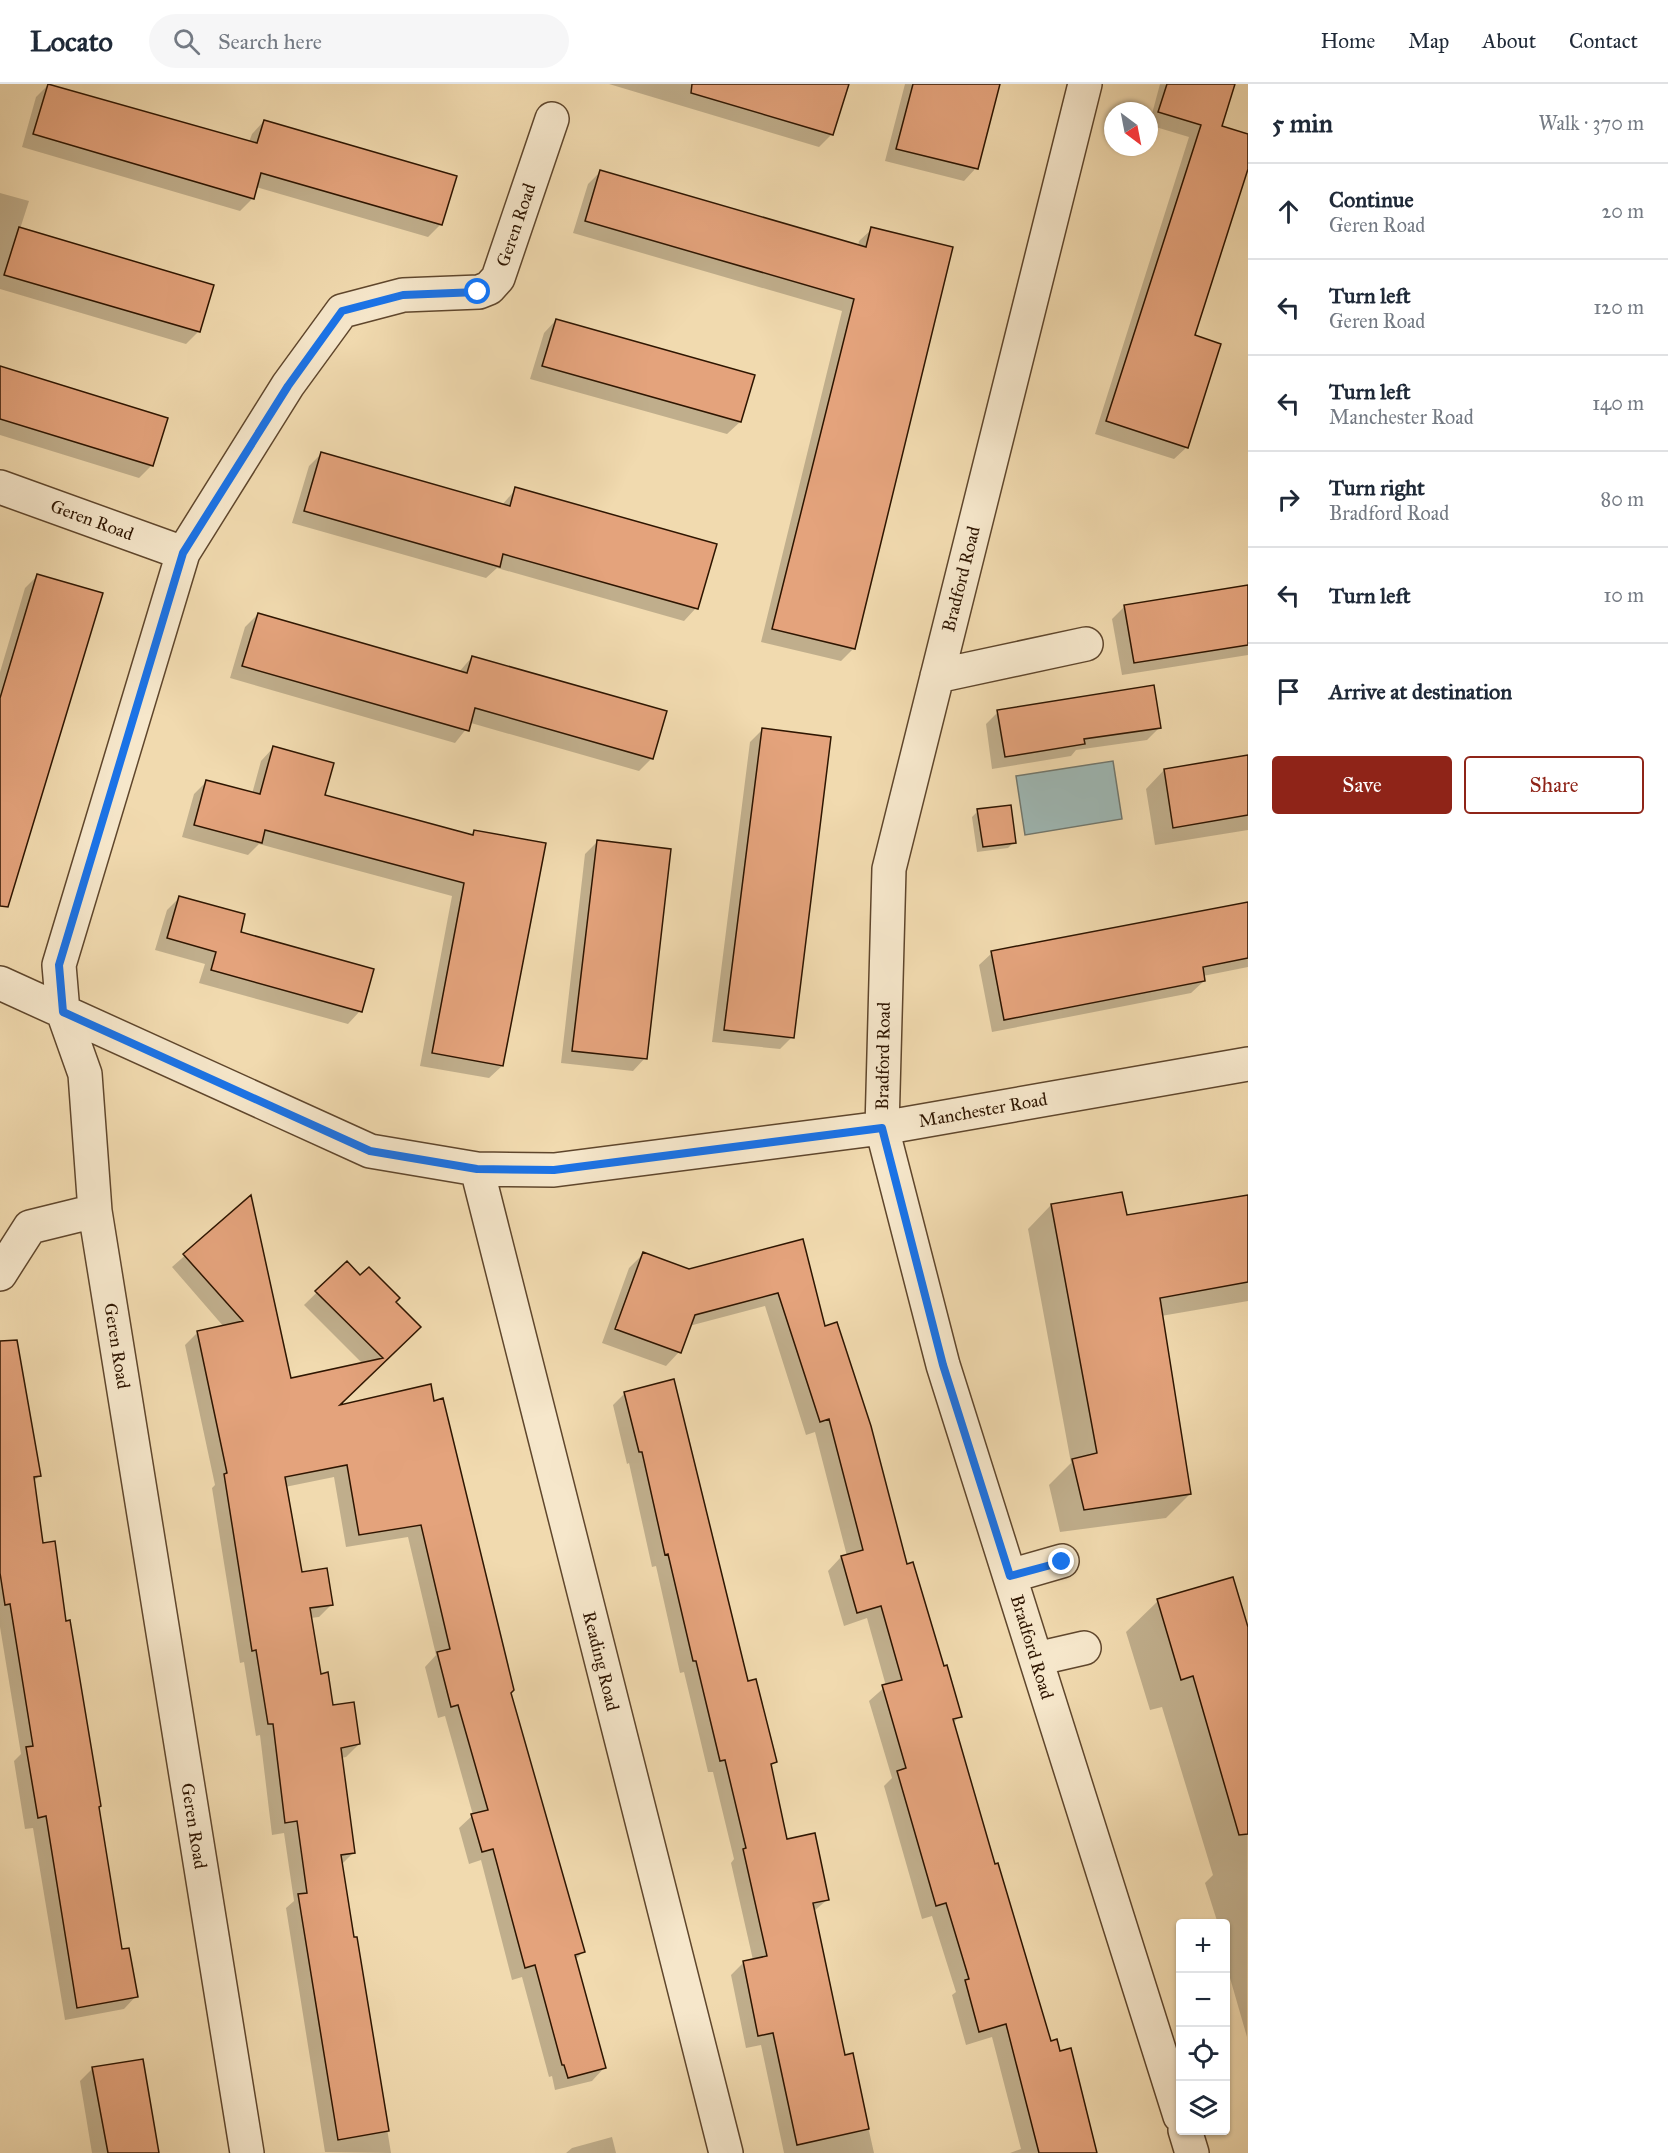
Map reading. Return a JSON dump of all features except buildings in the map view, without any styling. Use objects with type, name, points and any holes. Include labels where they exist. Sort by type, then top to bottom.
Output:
[{"type":"street","name":"Bradford Road","points":[[1085,84],[889,869],[882,1128],[943,1365],[1176,2103]]},
{"type":"street","name":"Geren Road","points":[[247,2153],[95,1211],[85,1074],[63,1012],[59,965],[183,553],[288,386],[342,311],[403,295],[478,292],[489,288],[498,278],[552,118]]},
{"type":"street","name":"Geren Road","points":[[0,488],[183,553]]},
{"type":"street","points":[[937,676],[1086,644]]},
{"type":"street","name":"Manchester Road","points":[[0,983],[370,1151],[477,1169],[554,1170],[882,1128],[1248,1064]]},
{"type":"street","name":"Reading Road","points":[[477,1169],[726,2153]]},
{"type":"street","points":[[0,1274],[30,1227],[95,1211]]},
{"type":"street","points":[[1010,1576],[1062,1562]]},
{"type":"street","points":[[1036,1659],[1084,1648]]},
{"type":"street","points":[[1187,2135],[1192,2153]]},
{"type":"water","points":[[1113,761],[1122,819],[1025,835],[1016,776]]},
{"type":"route","points":[[478,292],[403,295],[342,311],[288,386],[183,553],[59,965],[63,1012],[370,1151],[477,1169],[554,1170],[882,1128],[943,1365],[1010,1576],[1062,1562]]}]
